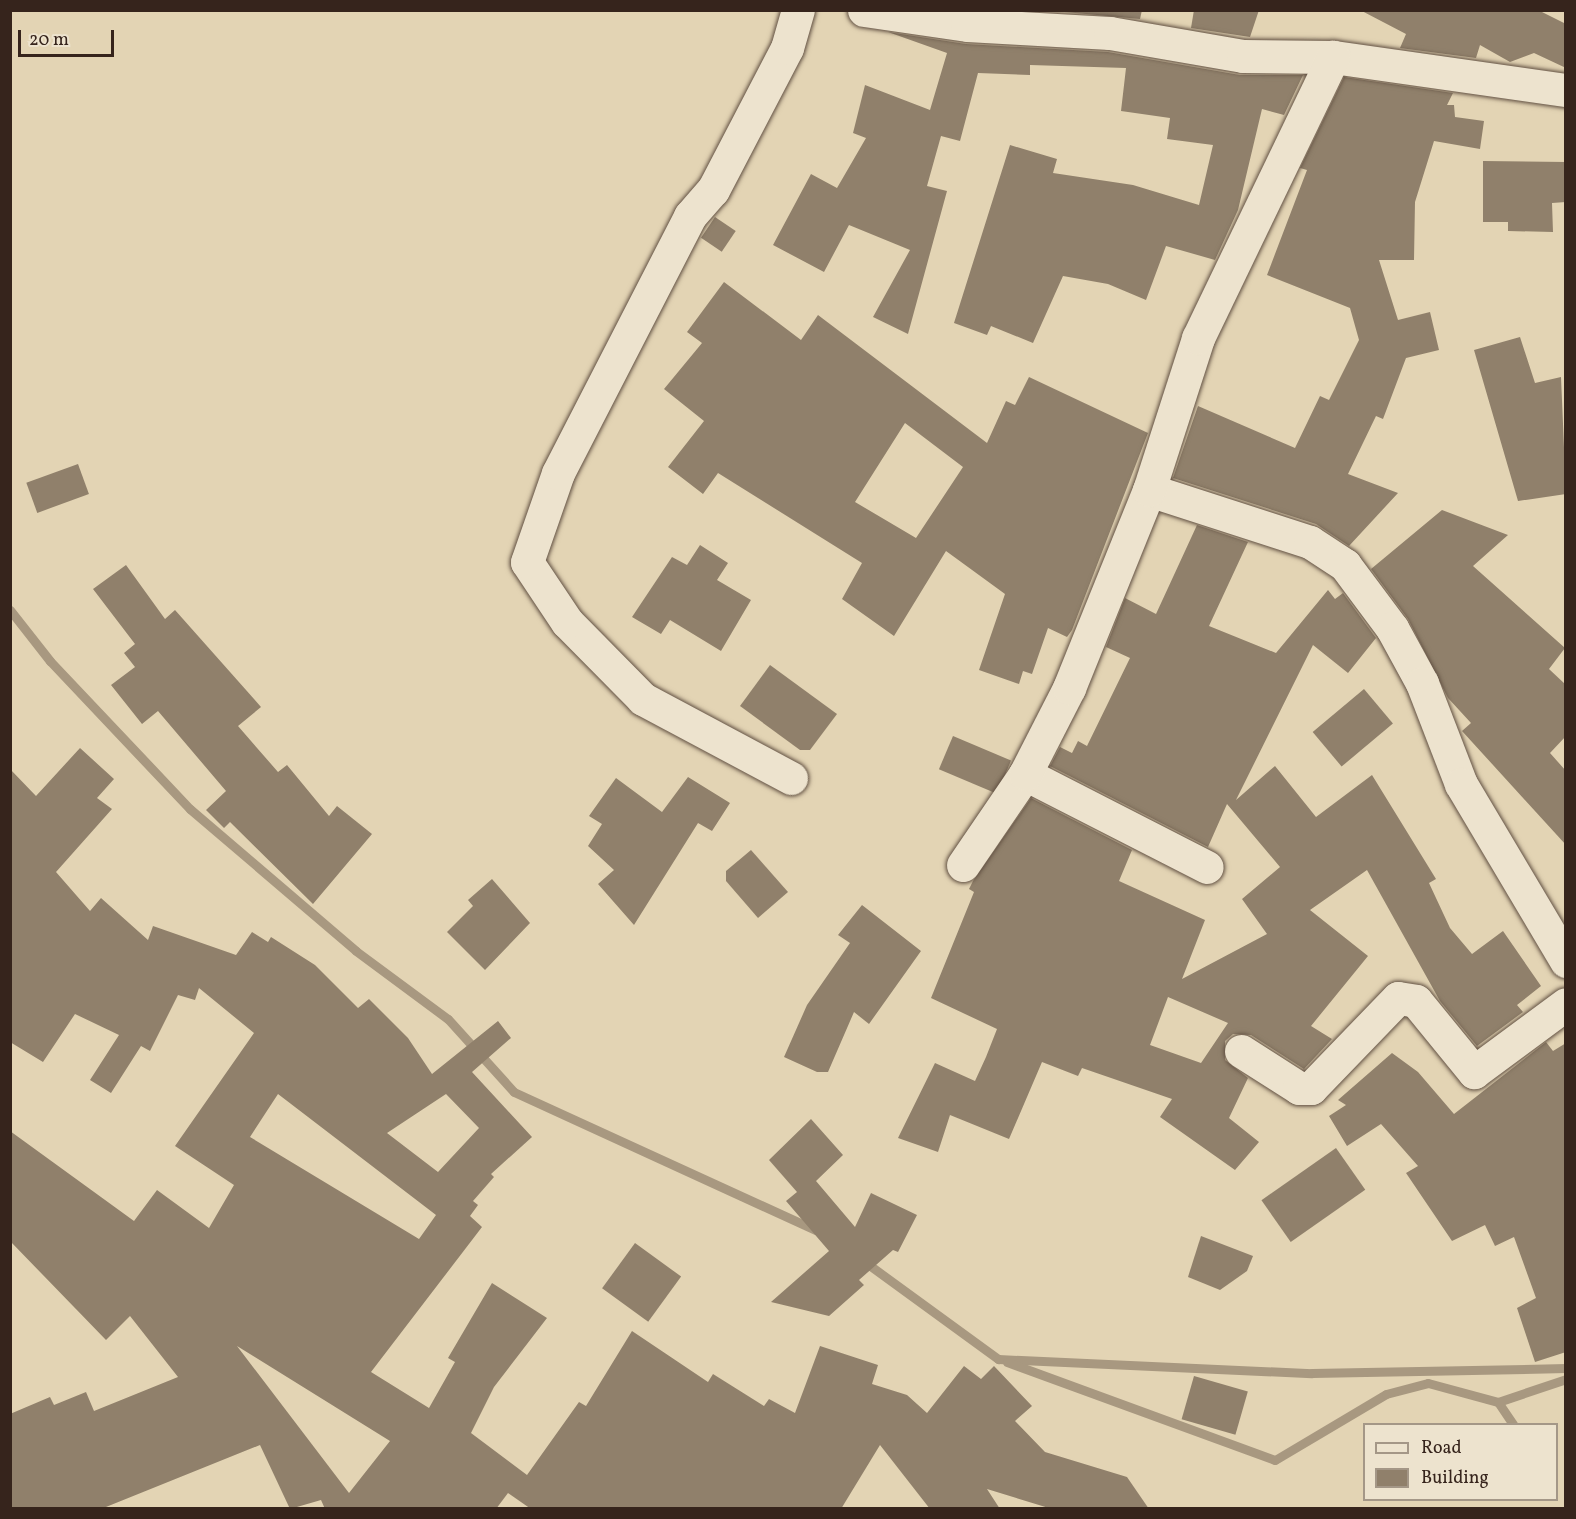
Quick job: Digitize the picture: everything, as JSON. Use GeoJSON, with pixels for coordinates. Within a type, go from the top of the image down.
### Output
{"type":"FeatureCollection","features":[{"type":"Feature","properties":{"kind":"street"},"geometry":{"type":"LineString","coordinates":[[791,778],[643,699],[567,622],[527,562],[558,473],[690,216],[724,170],[787,48],[798,10]]}},
{"type":"Feature","properties":{"kind":"street"},"geometry":{"type":"LineString","coordinates":[[864,10],[967,25],[1110,33],[1243,57],[1334,57],[1566,90]]}},
{"type":"Feature","properties":{"kind":"street"},"geometry":{"type":"LineString","coordinates":[[963,865],[1024,774],[1069,688],[1149,490],[1198,338],[1334,57]]}},
{"type":"Feature","properties":{"kind":"street"},"geometry":{"type":"LineString","coordinates":[[1149,490],[1310,542],[1345,565],[1397,638],[1422,683],[1461,784],[1566,960]]}},
{"type":"Feature","properties":{"kind":"street"},"geometry":{"type":"LineString","coordinates":[[1024,774],[1207,867]]}},
{"type":"Feature","properties":{"kind":"street"},"geometry":{"type":"LineString","coordinates":[[1241,1051],[1299,1088],[1311,1088],[1398,998],[1416,1001],[1474,1072],[1566,1004]]}},
{"type":"Feature","properties":{"kind":"building"},"geometry":{"type":"Polygon","coordinates":[[[1043,10],[1142,10],[1140,19],[1043,10]]]}},
{"type":"Feature","properties":{"kind":"building"},"geometry":{"type":"Polygon","coordinates":[[[1194,10],[1259,10],[1250,37],[1191,28],[1194,10]]]}},
{"type":"Feature","properties":{"kind":"building"},"geometry":{"type":"Polygon","coordinates":[[[1360,10],[1538,10],[1566,24],[1566,68],[1534,53],[1510,62],[1480,45],[1476,58],[1400,48],[1406,34],[1360,10]]]}},
{"type":"Feature","properties":{"kind":"building"},"geometry":{"type":"Polygon","coordinates":[[[888,32],[966,44],[1108,52],[1240,75],[1303,75],[1284,115],[1262,109],[1238,210],[1215,260],[1166,246],[1146,300],[1108,284],[1063,276],[1033,343],[991,326],[987,335],[954,323],[1010,145],[1057,159],[1053,173],[1133,185],[1199,205],[1213,145],[1167,139],[1170,118],[1121,111],[1126,68],[1030,65],[1030,75],[978,73],[960,141],[941,136],[927,186],[947,191],[908,334],[873,317],[910,250],[849,225],[824,272],[773,245],[811,174],[837,188],[866,138],[853,133],[865,85],[930,110],[947,53],[888,32]]]}},
{"type":"Feature","properties":{"kind":"building"},"geometry":{"type":"Polygon","coordinates":[[[1344,77],[1453,93],[1447,105],[1454,105],[1455,117],[1484,121],[1480,149],[1434,141],[1415,202],[1414,260],[1379,260],[1398,320],[1430,312],[1439,350],[1406,358],[1383,419],[1376,416],[1348,474],[1398,493],[1349,546],[1316,524],[1173,478],[1198,406],[1295,448],[1320,396],[1329,400],[1359,340],[1350,308],[1267,275],[1307,170],[1300,168],[1344,77]]]}},
{"type":"Feature","properties":{"kind":"building"},"geometry":{"type":"Polygon","coordinates":[[[1483,161],[1566,162],[1566,202],[1552,203],[1553,232],[1508,231],[1508,222],[1483,222],[1483,161]]]}},
{"type":"Feature","properties":{"kind":"building"},"geometry":{"type":"Polygon","coordinates":[[[715,217],[736,231],[722,252],[701,238],[715,217]]]}},
{"type":"Feature","properties":{"kind":"building"},"geometry":{"type":"Polygon","coordinates":[[[724,282],[801,340],[818,315],[987,443],[1006,401],[1015,405],[1029,377],[1148,433],[1072,630],[1067,637],[1048,628],[1032,674],[1023,671],[1019,684],[979,670],[1005,594],[946,551],[894,636],[842,599],[862,563],[718,473],[703,494],[668,467],[704,421],[664,389],[702,343],[687,332],[724,282]],[[905,423],[855,502],[916,538],[963,467],[905,423]]]}},
{"type":"Feature","properties":{"kind":"building"},"geometry":{"type":"Polygon","coordinates":[[[1520,337],[1535,383],[1561,377],[1566,494],[1518,501],[1474,350],[1520,337]]]}},
{"type":"Feature","properties":{"kind":"building"},"geometry":{"type":"Polygon","coordinates":[[[78,464],[89,494],[37,513],[26,483],[78,464]]]}},
{"type":"Feature","properties":{"kind":"building"},"geometry":{"type":"Polygon","coordinates":[[[1442,510],[1508,535],[1473,566],[1565,648],[1549,669],[1566,685],[1566,736],[1550,753],[1566,771],[1566,845],[1462,731],[1471,723],[1448,698],[1408,619],[1371,569],[1442,510]]]}},
{"type":"Feature","properties":{"kind":"building"},"geometry":{"type":"Polygon","coordinates":[[[1197,525],[1248,542],[1209,626],[1276,653],[1328,590],[1335,599],[1343,593],[1376,638],[1348,673],[1313,645],[1236,800],[1275,766],[1316,817],[1372,775],[1436,879],[1429,883],[1450,928],[1472,954],[1503,931],[1541,986],[1517,1005],[1523,1012],[1477,1046],[1440,1001],[1367,870],[1310,910],[1368,956],[1311,1026],[1332,1039],[1304,1069],[1251,1035],[1233,1034],[1225,1041],[1225,1060],[1248,1078],[1229,1118],[1259,1142],[1235,1170],[1160,1117],[1172,1099],[1082,1068],[1078,1076],[1042,1062],[1009,1139],[950,1115],[938,1152],[898,1138],[935,1063],[975,1081],[997,1029],[931,998],[974,892],[969,889],[973,881],[1031,798],[1132,850],[1119,881],[1205,920],[1182,979],[1267,934],[1242,899],[1280,867],[1227,804],[1208,847],[1050,766],[1060,747],[1072,753],[1078,741],[1087,746],[1130,658],[1106,647],[1125,598],[1156,614],[1197,525]],[[1168,997],[1150,1045],[1201,1063],[1228,1023],[1168,997]]]}},
{"type":"Feature","properties":{"kind":"building"},"geometry":{"type":"Polygon","coordinates":[[[700,545],[728,563],[717,580],[751,600],[721,651],[670,620],[661,634],[632,617],[672,557],[687,565],[700,545]]]}},
{"type":"Feature","properties":{"kind":"building"},"geometry":{"type":"Polygon","coordinates":[[[126,565],[165,619],[175,610],[261,707],[238,726],[278,772],[287,765],[329,816],[337,806],[372,834],[313,904],[230,822],[224,828],[206,810],[226,791],[158,711],[142,724],[111,685],[135,667],[124,653],[135,644],[93,589],[126,565]]]}},
{"type":"Feature","properties":{"kind":"building"},"geometry":{"type":"Polygon","coordinates":[[[770,665],[837,714],[810,750],[800,750],[740,706],[770,665]]]}},
{"type":"Feature","properties":{"kind":"building"},"geometry":{"type":"Polygon","coordinates":[[[1364,689],[1393,723],[1342,767],[1313,732],[1364,689]]]}},
{"type":"Feature","properties":{"kind":"building"},"geometry":{"type":"Polygon","coordinates":[[[953,736],[1011,761],[997,794],[939,769],[953,736]]]}},
{"type":"Feature","properties":{"kind":"building"},"geometry":{"type":"Polygon","coordinates":[[[80,748],[114,779],[97,798],[112,809],[56,872],[90,911],[101,898],[148,940],[153,926],[236,955],[252,932],[268,942],[271,937],[315,965],[358,1008],[369,999],[408,1038],[432,1074],[498,1021],[511,1038],[472,1072],[532,1137],[491,1174],[494,1177],[473,1201],[478,1205],[470,1216],[482,1227],[371,1372],[429,1408],[455,1362],[448,1358],[492,1283],[547,1318],[494,1387],[471,1433],[527,1475],[579,1402],[586,1406],[632,1331],[708,1382],[713,1374],[764,1406],[769,1399],[795,1413],[820,1346],[878,1365],[872,1384],[907,1395],[927,1413],[964,1366],[981,1379],[994,1366],[1032,1406],[1015,1421],[1045,1452],[1127,1477],[1149,1509],[1052,1509],[987,1489],[1000,1509],[930,1509],[880,1445],[841,1509],[531,1509],[508,1493],[496,1509],[325,1509],[321,1500],[290,1509],[260,1445],[101,1509],[10,1509],[10,1414],[50,1397],[54,1405],[86,1392],[94,1411],[178,1377],[130,1316],[106,1340],[10,1241],[10,1131],[134,1221],[157,1190],[209,1228],[234,1185],[175,1146],[254,1033],[199,988],[195,1000],[178,995],[150,1051],[141,1046],[111,1093],[90,1080],[119,1035],[75,1014],[43,1062],[10,1042],[10,769],[36,796],[80,748]],[[278,1094],[250,1137],[419,1239],[436,1215],[278,1094]],[[446,1094],[387,1133],[438,1172],[479,1128],[446,1094]],[[237,1346],[349,1493],[390,1441],[237,1346]]]}},
{"type":"Feature","properties":{"kind":"building"},"geometry":{"type":"Polygon","coordinates":[[[688,777],[730,803],[712,831],[698,823],[634,925],[598,884],[614,870],[588,846],[602,824],[589,816],[616,778],[662,812],[688,777]]]}},
{"type":"Feature","properties":{"kind":"building"},"geometry":{"type":"Polygon","coordinates":[[[751,850],[788,892],[758,918],[726,881],[726,871],[751,850]]]}},
{"type":"Feature","properties":{"kind":"building"},"geometry":{"type":"Polygon","coordinates":[[[492,879],[530,923],[485,970],[447,932],[473,906],[468,900],[492,879]]]}},
{"type":"Feature","properties":{"kind":"building"},"geometry":{"type":"Polygon","coordinates":[[[862,905],[921,951],[869,1024],[854,1012],[828,1072],[817,1072],[784,1057],[807,1005],[850,943],[838,935],[862,905]]]}},
{"type":"Feature","properties":{"kind":"building"},"geometry":{"type":"Polygon","coordinates":[[[1546,1042],[1553,1051],[1566,1043],[1566,1352],[1535,1362],[1517,1308],[1536,1298],[1514,1237],[1495,1246],[1485,1225],[1452,1241],[1406,1173],[1418,1166],[1381,1124],[1347,1146],[1329,1116],[1346,1105],[1338,1100],[1392,1053],[1418,1072],[1454,1114],[1546,1042]]]}},
{"type":"Feature","properties":{"kind":"building"},"geometry":{"type":"Polygon","coordinates":[[[811,1119],[843,1155],[816,1181],[855,1227],[871,1193],[917,1215],[898,1252],[893,1250],[859,1280],[864,1285],[829,1316],[771,1302],[829,1251],[786,1201],[797,1192],[769,1160],[811,1119]]]}},
{"type":"Feature","properties":{"kind":"building"},"geometry":{"type":"Polygon","coordinates":[[[1336,1148],[1365,1190],[1291,1242],[1261,1200],[1336,1148]]]}},
{"type":"Feature","properties":{"kind":"building"},"geometry":{"type":"Polygon","coordinates":[[[1201,1236],[1253,1256],[1247,1271],[1220,1290],[1188,1277],[1201,1236]]]}},
{"type":"Feature","properties":{"kind":"building"},"geometry":{"type":"Polygon","coordinates":[[[635,1243],[681,1277],[648,1322],[602,1288],[635,1243]]]}},
{"type":"Feature","properties":{"kind":"building"},"geometry":{"type":"Polygon","coordinates":[[[1194,1376],[1248,1391],[1235,1435],[1182,1419],[1194,1376]]]}},
{"type":"Feature","properties":{"kind":"waterway"},"geometry":{"type":"LineString","coordinates":[[10,610],[50,661],[190,809],[356,951],[448,1019],[514,1092],[816,1230]]}},
{"type":"Feature","properties":{"kind":"waterway"},"geometry":{"type":"LineString","coordinates":[[865,1262],[998,1359],[1312,1373],[1566,1368]]}},
{"type":"Feature","properties":{"kind":"waterway"},"geometry":{"type":"LineString","coordinates":[[1007,1362],[1275,1460],[1386,1394],[1428,1383],[1498,1402],[1512,1423]]}},
{"type":"Feature","properties":{"kind":"waterway"},"geometry":{"type":"LineString","coordinates":[[1498,1402],[1566,1379]]}}]}
